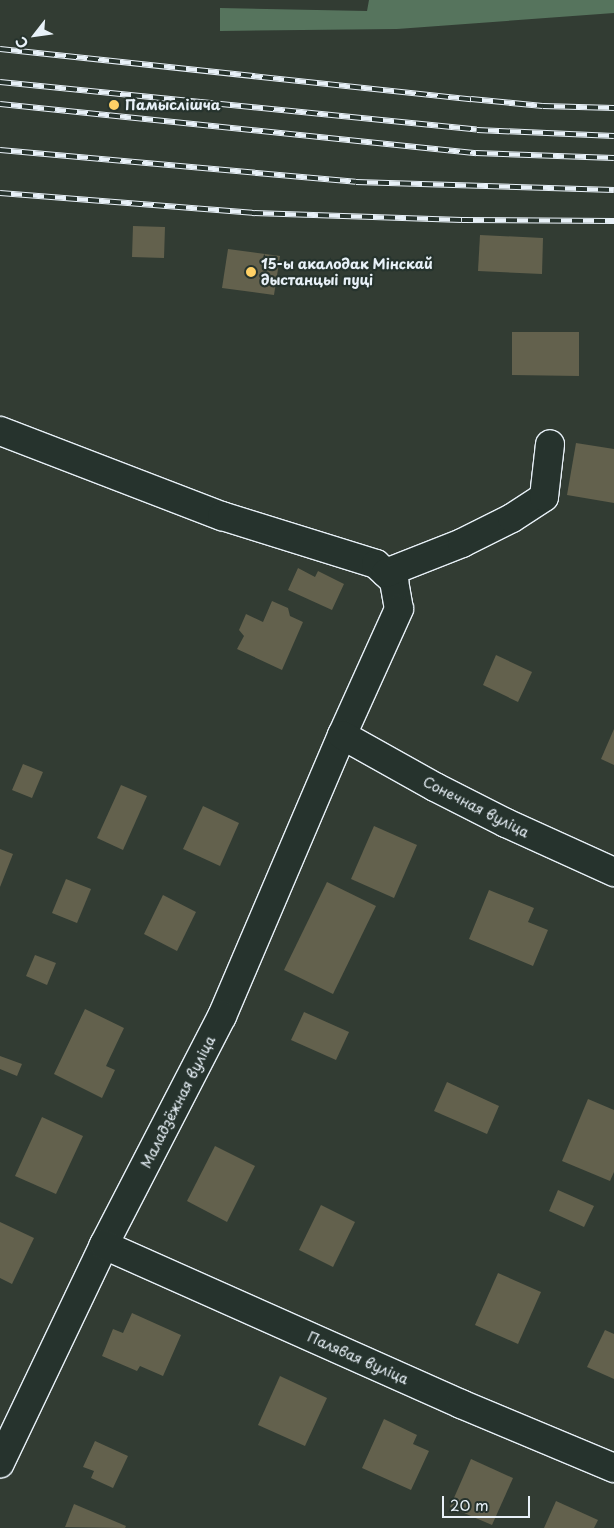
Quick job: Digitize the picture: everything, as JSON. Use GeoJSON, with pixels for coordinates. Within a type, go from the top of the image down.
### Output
{"type":"FeatureCollection","features":[{"type":"Feature","properties":{"kind":"street"},"geometry":{"type":"LineString","coordinates":[[0,431],[222,516],[376,564],[386,573],[462,543],[512,518],[544,497],[550,444]]}},
{"type":"Feature","properties":{"kind":"street","name":"Маладзёжная вуліца"},"geometry":{"type":"LineString","coordinates":[[0,1463],[104,1244],[222,1016],[342,735],[399,608],[394,581],[386,573]]}},
{"type":"Feature","properties":{"kind":"street","name":"Сонечная вуліца"},"geometry":{"type":"LineString","coordinates":[[342,735],[506,824],[614,872]]}},
{"type":"Feature","properties":{"kind":"street","name":"Палявая вуліца"},"geometry":{"type":"LineString","coordinates":[[104,1244],[461,1404],[614,1468]]}},
{"type":"Feature","properties":{"kind":"green space"},"geometry":{"type":"Polygon","coordinates":[[[369,0],[614,0],[614,13],[397,29],[220,31],[220,8],[367,11],[369,0]]]}},
{"type":"Feature","properties":{"kind":"building"},"geometry":{"type":"Polygon","coordinates":[[[133,226],[165,227],[164,258],[132,257],[133,226]]]}},
{"type":"Feature","properties":{"kind":"building"},"geometry":{"type":"Polygon","coordinates":[[[480,235],[543,238],[542,274],[478,271],[480,235]]]}},
{"type":"Feature","properties":{"kind":"building","name":"15-ы акалодак Мінскай дыстанцыі пуці"},"geometry":{"type":"Polygon","coordinates":[[[228,249],[280,256],[274,295],[222,288],[228,249]]]}},
{"type":"Feature","properties":{"kind":"building"},"geometry":{"type":"Polygon","coordinates":[[[512,332],[579,332],[579,376],[512,375],[512,332]]]}},
{"type":"Feature","properties":{"kind":"building"},"geometry":{"type":"Polygon","coordinates":[[[576,443],[614,449],[614,503],[567,495],[576,443]]]}},
{"type":"Feature","properties":{"kind":"building"},"geometry":{"type":"Polygon","coordinates":[[[298,568],[315,577],[318,571],[344,584],[332,610],[288,590],[298,568]]]}},
{"type":"Feature","properties":{"kind":"building"},"geometry":{"type":"Polygon","coordinates":[[[272,601],[288,608],[290,616],[303,622],[282,670],[237,649],[244,636],[239,630],[246,614],[263,622],[272,601]]]}},
{"type":"Feature","properties":{"kind":"building"},"geometry":{"type":"Polygon","coordinates":[[[496,655],[532,672],[518,702],[483,685],[496,655]]]}},
{"type":"Feature","properties":{"kind":"building"},"geometry":{"type":"Polygon","coordinates":[[[614,729],[614,765],[601,759],[614,729]]]}},
{"type":"Feature","properties":{"kind":"building"},"geometry":{"type":"Polygon","coordinates":[[[23,764],[43,772],[32,798],[12,790],[23,764]]]}},
{"type":"Feature","properties":{"kind":"building"},"geometry":{"type":"Polygon","coordinates":[[[121,785],[147,796],[123,850],[97,838],[121,785]]]}},
{"type":"Feature","properties":{"kind":"building"},"geometry":{"type":"Polygon","coordinates":[[[203,806],[239,823],[220,866],[183,849],[203,806]]]}},
{"type":"Feature","properties":{"kind":"building"},"geometry":{"type":"Polygon","coordinates":[[[374,826],[417,845],[394,898],[351,879],[374,826]]]}},
{"type":"Feature","properties":{"kind":"building"},"geometry":{"type":"Polygon","coordinates":[[[0,849],[13,854],[0,887],[0,849]]]}},
{"type":"Feature","properties":{"kind":"building"},"geometry":{"type":"Polygon","coordinates":[[[66,879],[91,889],[77,923],[52,913],[66,879]]]}},
{"type":"Feature","properties":{"kind":"building"},"geometry":{"type":"Polygon","coordinates":[[[327,882],[376,906],[333,994],[284,970],[327,882]]]}},
{"type":"Feature","properties":{"kind":"building"},"geometry":{"type":"Polygon","coordinates":[[[489,890],[534,908],[528,922],[548,930],[533,966],[469,939],[489,890]]]}},
{"type":"Feature","properties":{"kind":"building"},"geometry":{"type":"Polygon","coordinates":[[[163,895],[196,912],[177,951],[144,934],[163,895]]]}},
{"type":"Feature","properties":{"kind":"building"},"geometry":{"type":"Polygon","coordinates":[[[35,955],[56,963],[47,985],[26,976],[35,955]]]}},
{"type":"Feature","properties":{"kind":"building"},"geometry":{"type":"Polygon","coordinates":[[[85,1009],[124,1028],[106,1066],[115,1070],[102,1098],[54,1074],[85,1009]]]}},
{"type":"Feature","properties":{"kind":"building"},"geometry":{"type":"Polygon","coordinates":[[[304,1012],[349,1032],[336,1060],[291,1040],[304,1012]]]}},
{"type":"Feature","properties":{"kind":"building"},"geometry":{"type":"Polygon","coordinates":[[[0,1056],[22,1064],[17,1076],[0,1069],[0,1056]]]}},
{"type":"Feature","properties":{"kind":"building"},"geometry":{"type":"Polygon","coordinates":[[[447,1082],[499,1106],[487,1134],[434,1111],[447,1082]]]}},
{"type":"Feature","properties":{"kind":"building"},"geometry":{"type":"Polygon","coordinates":[[[588,1099],[614,1110],[614,1172],[610,1181],[562,1161],[588,1099]]]}},
{"type":"Feature","properties":{"kind":"building"},"geometry":{"type":"Polygon","coordinates":[[[42,1117],[83,1136],[56,1194],[15,1176],[42,1117]]]}},
{"type":"Feature","properties":{"kind":"building"},"geometry":{"type":"Polygon","coordinates":[[[215,1146],[255,1166],[227,1222],[187,1201],[215,1146]]]}},
{"type":"Feature","properties":{"kind":"building"},"geometry":{"type":"Polygon","coordinates":[[[558,1190],[594,1206],[584,1227],[549,1211],[558,1190]]]}},
{"type":"Feature","properties":{"kind":"building"},"geometry":{"type":"Polygon","coordinates":[[[321,1205],[355,1222],[333,1267],[299,1250],[321,1205]]]}},
{"type":"Feature","properties":{"kind":"building"},"geometry":{"type":"Polygon","coordinates":[[[0,1222],[34,1238],[12,1284],[0,1278],[0,1222]]]}},
{"type":"Feature","properties":{"kind":"building"},"geometry":{"type":"Polygon","coordinates":[[[498,1273],[541,1292],[518,1344],[475,1325],[498,1273]]]}},
{"type":"Feature","properties":{"kind":"building"},"geometry":{"type":"Polygon","coordinates":[[[132,1313],[181,1335],[163,1376],[140,1366],[137,1371],[102,1356],[113,1329],[123,1333],[132,1313]]]}},
{"type":"Feature","properties":{"kind":"building"},"geometry":{"type":"Polygon","coordinates":[[[605,1330],[614,1334],[614,1379],[587,1367],[605,1330]]]}},
{"type":"Feature","properties":{"kind":"building"},"geometry":{"type":"Polygon","coordinates":[[[280,1376],[327,1398],[305,1446],[258,1425],[280,1376]]]}},
{"type":"Feature","properties":{"kind":"building"},"geometry":{"type":"Polygon","coordinates":[[[384,1419],[417,1435],[413,1444],[429,1451],[411,1490],[362,1468],[384,1419]]]}},
{"type":"Feature","properties":{"kind":"building"},"geometry":{"type":"Polygon","coordinates":[[[95,1441],[128,1456],[113,1488],[91,1478],[94,1471],[83,1467],[95,1441]]]}},
{"type":"Feature","properties":{"kind":"building"},"geometry":{"type":"Polygon","coordinates":[[[471,1459],[513,1478],[492,1525],[450,1507],[471,1459]]]}},
{"type":"Feature","properties":{"kind":"building"},"geometry":{"type":"Polygon","coordinates":[[[556,1501],[598,1520],[594,1528],[544,1528],[556,1501]]]}},
{"type":"Feature","properties":{"kind":"building"},"geometry":{"type":"Polygon","coordinates":[[[74,1504],[126,1526],[125,1528],[65,1527],[74,1504]]]}},
{"type":"Feature","properties":{"kind":"railway"},"geometry":{"type":"LineString","coordinates":[[0,49],[543,106],[614,108]]}},
{"type":"Feature","properties":{"kind":"railway"},"geometry":{"type":"LineString","coordinates":[[0,82],[477,130],[614,136]]}},
{"type":"Feature","properties":{"kind":"railway"},"geometry":{"type":"LineString","coordinates":[[0,104],[476,153],[614,158]]}},
{"type":"Feature","properties":{"kind":"railway"},"geometry":{"type":"LineString","coordinates":[[0,150],[356,182],[614,190]]}},
{"type":"Feature","properties":{"kind":"railway"},"geometry":{"type":"LineString","coordinates":[[0,193],[252,213],[462,220],[614,221]]}},
{"type":"Feature","properties":{"kind":"place","name":"Памыслішча"},"geometry":{"type":"Point","coordinates":[114,105]}},
{"type":"Feature","properties":{"kind":"place","name":"15-ы акалодак Мінскай дыстанцыі пуці"},"geometry":{"type":"Point","coordinates":[251,272]}}]}
